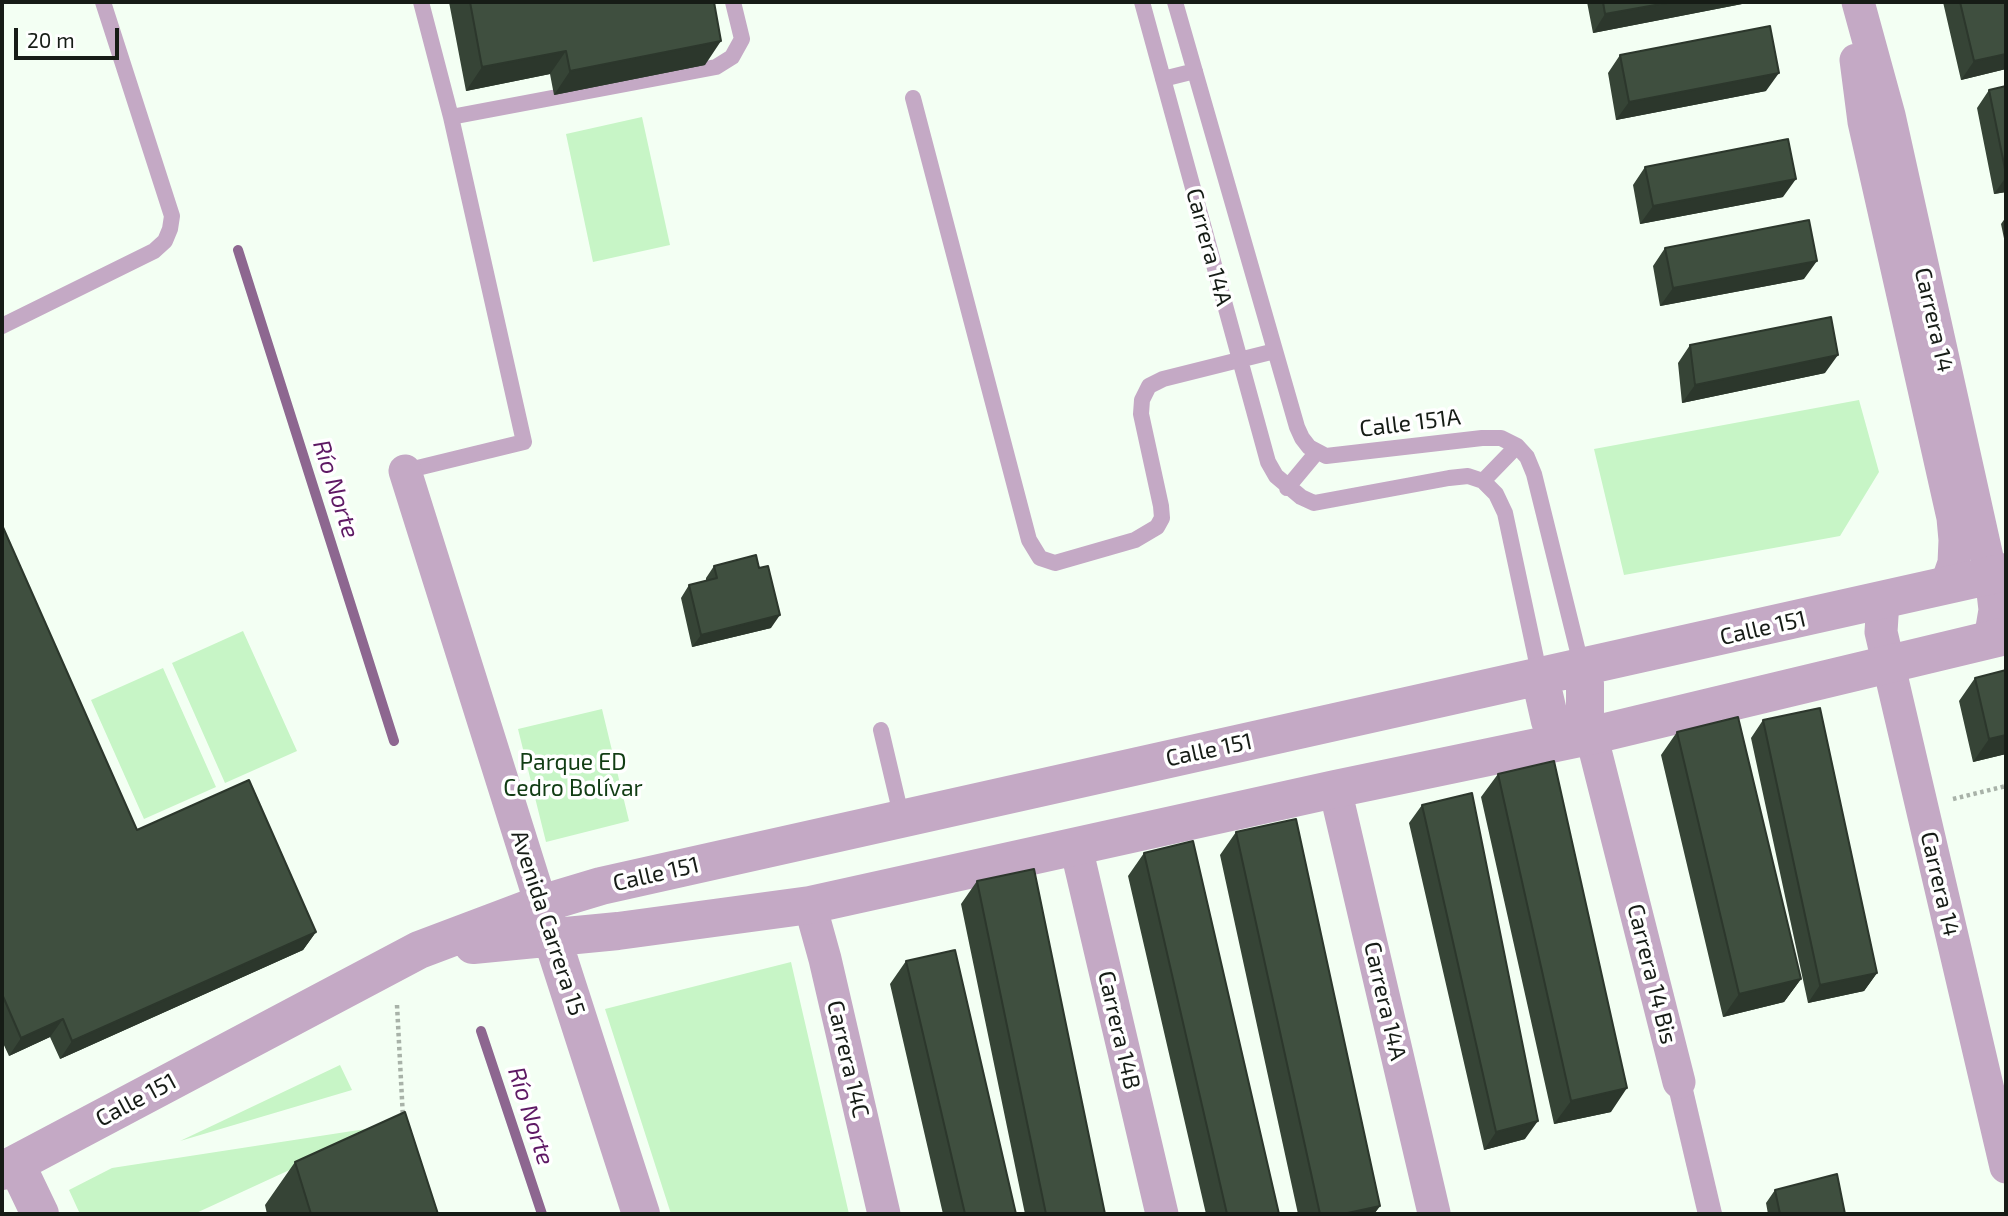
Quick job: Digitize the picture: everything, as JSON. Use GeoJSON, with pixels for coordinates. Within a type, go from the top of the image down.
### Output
{"type":"FeatureCollection","features":[{"type":"Feature","properties":{"kind":"street","name":"Carrera 14"},"geometry":{"type":"LineString","coordinates":[[1849,2],[1864,121],[1953,518],[1954,563],[1946,586]]}},
{"type":"Feature","properties":{"kind":"street","name":"Carrera 14"},"geometry":{"type":"LineString","coordinates":[[1858,2],[1889,115],[1999,574],[1995,610],[1998,638]]}},
{"type":"Feature","properties":{"kind":"street","name":"Avenida Carrera 15"},"geometry":{"type":"LineString","coordinates":[[405,471],[641,1214]]}},
{"type":"Feature","properties":{"kind":"street","name":"Calle 151"},"geometry":{"type":"LineString","coordinates":[[9,1168],[419,950],[547,921],[601,886],[1999,574]]}},
{"type":"Feature","properties":{"kind":"street","name":"Carrera 14"},"geometry":{"type":"LineString","coordinates":[[1883,601],[1881,632],[1888,666],[2006,1167]]}},
{"type":"Feature","properties":{"kind":"street","name":"Calle 151"},"geometry":{"type":"LineString","coordinates":[[547,921],[618,931],[810,905],[1335,789],[1585,737],[1998,638]]}},
{"type":"Feature","properties":{"kind":"street"},"geometry":{"type":"LineString","coordinates":[[1540,677],[1550,721],[1585,737],[1586,684],[1582,668]]}},
{"type":"Feature","properties":{"kind":"street","name":"Carrera 14 Bis"},"geometry":{"type":"LineString","coordinates":[[1585,737],[1595,750],[1710,1214]]}},
{"type":"Feature","properties":{"kind":"street","name":"Carrera 14A"},"geometry":{"type":"LineString","coordinates":[[1335,789],[1434,1214]]}},
{"type":"Feature","properties":{"kind":"street","name":"Carrera 14B"},"geometry":{"type":"LineString","coordinates":[[1076,846],[1162,1214]]}},
{"type":"Feature","properties":{"kind":"street","name":"Carrera 14C"},"geometry":{"type":"LineString","coordinates":[[810,905],[884,1214]]}},
{"type":"Feature","properties":{"kind":"street"},"geometry":{"type":"LineString","coordinates":[[9,1168],[40,1214]]}},
{"type":"Feature","properties":{"kind":"lane"},"geometry":{"type":"LineString","coordinates":[[2,326],[112,273],[154,251],[166,241],[172,216],[103,2]]}},
{"type":"Feature","properties":{"kind":"lane"},"geometry":{"type":"LineString","coordinates":[[405,471],[524,442],[451,117],[421,2]]}},
{"type":"Feature","properties":{"kind":"lane"},"geometry":{"type":"LineString","coordinates":[[451,117],[716,67],[732,57],[742,40],[733,2]]}},
{"type":"Feature","properties":{"kind":"lane","name":"Carrera 14A"},"geometry":{"type":"LineString","coordinates":[[1142,2],[1268,462],[1287,488]]}},
{"type":"Feature","properties":{"kind":"lane","name":"Carrera 14A"},"geometry":{"type":"LineString","coordinates":[[1175,2],[1297,427],[1313,449]]}},
{"type":"Feature","properties":{"kind":"lane"},"geometry":{"type":"LineString","coordinates":[[1163,79],[1195,71]]}},
{"type":"Feature","properties":{"kind":"lane"},"geometry":{"type":"LineString","coordinates":[[913,98],[1029,540],[1040,558],[1055,563],[1135,540],[1157,527],[1162,518],[1161,506],[1141,414],[1142,400],[1149,386],[1163,379],[1275,351]]}},
{"type":"Feature","properties":{"kind":"lane","name":"Calle 151A"},"geometry":{"type":"LineString","coordinates":[[1313,449],[1326,456],[1482,438],[1501,438],[1517,446]]}},
{"type":"Feature","properties":{"kind":"lane"},"geometry":{"type":"LineString","coordinates":[[1483,481],[1517,446],[1527,457],[1534,474],[1582,668]]}},
{"type":"Feature","properties":{"kind":"lane"},"geometry":{"type":"LineString","coordinates":[[1313,449],[1287,488],[1314,503],[1468,476],[1483,481],[1496,494],[1505,513],[1540,677]]}},
{"type":"Feature","properties":{"kind":"lane"},"geometry":{"type":"LineString","coordinates":[[881,730],[902,819]]}},
{"type":"Feature","properties":{"kind":"path"},"geometry":{"type":"LineString","coordinates":[[1922,806],[2006,786]]}},
{"type":"Feature","properties":{"kind":"path"},"geometry":{"type":"LineString","coordinates":[[396,1000],[403,1128]]}},
{"type":"Feature","properties":{"kind":"green space"},"geometry":{"type":"Polygon","coordinates":[[[642,117],[670,245],[593,262],[566,134],[642,117]]]}},
{"type":"Feature","properties":{"kind":"green space"},"geometry":{"type":"Polygon","coordinates":[[[1859,400],[1879,472],[1840,536],[1624,575],[1594,449],[1859,400]]]}},
{"type":"Feature","properties":{"kind":"green space"},"geometry":{"type":"Polygon","coordinates":[[[243,631],[297,751],[225,783],[172,663],[243,631]]]}},
{"type":"Feature","properties":{"kind":"green space"},"geometry":{"type":"Polygon","coordinates":[[[163,668],[216,787],[144,819],[91,700],[163,668]]]}},
{"type":"Feature","properties":{"kind":"green space","name":"Parque ED Cedro Bolívar"},"geometry":{"type":"Polygon","coordinates":[[[602,709],[629,821],[546,842],[518,729],[602,709]]]}},
{"type":"Feature","properties":{"kind":"green space"},"geometry":{"type":"Polygon","coordinates":[[[791,962],[849,1214],[671,1214],[605,1009],[791,962]]]}},
{"type":"Feature","properties":{"kind":"green space"},"geometry":{"type":"Polygon","coordinates":[[[340,1065],[352,1090],[180,1141],[340,1065]]]}},
{"type":"Feature","properties":{"kind":"green space"},"geometry":{"type":"Polygon","coordinates":[[[385,1126],[194,1214],[80,1214],[69,1190],[112,1168],[385,1126]]]}},
{"type":"Feature","properties":{"kind":"building"},"geometry":{"type":"Polygon","coordinates":[[[470,2],[714,2],[721,41],[570,71],[566,51],[482,67],[470,2]]]}},
{"type":"Feature","properties":{"kind":"building"},"geometry":{"type":"Polygon","coordinates":[[[1603,2],[1672,2],[1605,14],[1603,2]]]}},
{"type":"Feature","properties":{"kind":"building"},"geometry":{"type":"Polygon","coordinates":[[[1960,2],[2006,2],[2006,54],[1974,61],[1960,2]]]}},
{"type":"Feature","properties":{"kind":"building"},"geometry":{"type":"Polygon","coordinates":[[[1770,26],[1779,73],[1629,102],[1620,55],[1770,26]]]}},
{"type":"Feature","properties":{"kind":"building"},"geometry":{"type":"Polygon","coordinates":[[[2006,86],[2006,174],[1989,90],[2006,86]]]}},
{"type":"Feature","properties":{"kind":"building"},"geometry":{"type":"Polygon","coordinates":[[[1788,139],[1796,179],[1653,206],[1645,167],[1788,139]]]}},
{"type":"Feature","properties":{"kind":"building"},"geometry":{"type":"Polygon","coordinates":[[[1809,220],[1817,261],[1673,288],[1665,248],[1809,220]]]}},
{"type":"Feature","properties":{"kind":"building"},"geometry":{"type":"Polygon","coordinates":[[[1831,317],[1838,355],[1695,385],[1690,345],[1831,317]]]}},
{"type":"Feature","properties":{"kind":"building"},"geometry":{"type":"Polygon","coordinates":[[[2,525],[137,830],[249,780],[316,932],[72,1041],[63,1019],[21,1038],[2,994],[2,525]]]}},
{"type":"Feature","properties":{"kind":"building"},"geometry":{"type":"Polygon","coordinates":[[[756,555],[759,568],[768,566],[780,615],[701,635],[689,585],[717,578],[714,566],[756,555]]]}},
{"type":"Feature","properties":{"kind":"building"},"geometry":{"type":"Polygon","coordinates":[[[2006,670],[2006,735],[1989,739],[1975,678],[2006,670]]]}},
{"type":"Feature","properties":{"kind":"building"},"geometry":{"type":"Polygon","coordinates":[[[1820,708],[1877,973],[1820,985],[1763,720],[1820,708]]]}},
{"type":"Feature","properties":{"kind":"building"},"geometry":{"type":"Polygon","coordinates":[[[1738,717],[1801,979],[1739,994],[1677,732],[1738,717]]]}},
{"type":"Feature","properties":{"kind":"building"},"geometry":{"type":"Polygon","coordinates":[[[1554,761],[1627,1088],[1571,1101],[1498,774],[1554,761]]]}},
{"type":"Feature","properties":{"kind":"building"},"geometry":{"type":"Polygon","coordinates":[[[1472,793],[1538,1121],[1496,1132],[1422,805],[1472,793]]]}},
{"type":"Feature","properties":{"kind":"building"},"geometry":{"type":"Polygon","coordinates":[[[1296,819],[1380,1206],[1343,1214],[1320,1214],[1236,832],[1296,819]]]}},
{"type":"Feature","properties":{"kind":"building"},"geometry":{"type":"Polygon","coordinates":[[[1193,841],[1279,1214],[1227,1214],[1144,853],[1193,841]]]}},
{"type":"Feature","properties":{"kind":"building"},"geometry":{"type":"Polygon","coordinates":[[[1034,869],[1105,1214],[1046,1214],[977,881],[1034,869]]]}},
{"type":"Feature","properties":{"kind":"building"},"geometry":{"type":"Polygon","coordinates":[[[955,950],[1016,1214],[965,1214],[906,961],[955,950]]]}},
{"type":"Feature","properties":{"kind":"building"},"geometry":{"type":"Polygon","coordinates":[[[405,1112],[438,1214],[311,1214],[295,1162],[405,1112]]]}},
{"type":"Feature","properties":{"kind":"building"},"geometry":{"type":"Polygon","coordinates":[[[1837,1174],[1845,1214],[1780,1214],[1775,1190],[1837,1174]]]}},
{"type":"Feature","properties":{"kind":"waterway","name":"Río Norte"},"geometry":{"type":"LineString","coordinates":[[238,250],[394,741]]}},
{"type":"Feature","properties":{"kind":"waterway","name":"Río Norte"},"geometry":{"type":"LineString","coordinates":[[481,1031],[542,1214]]}}]}
